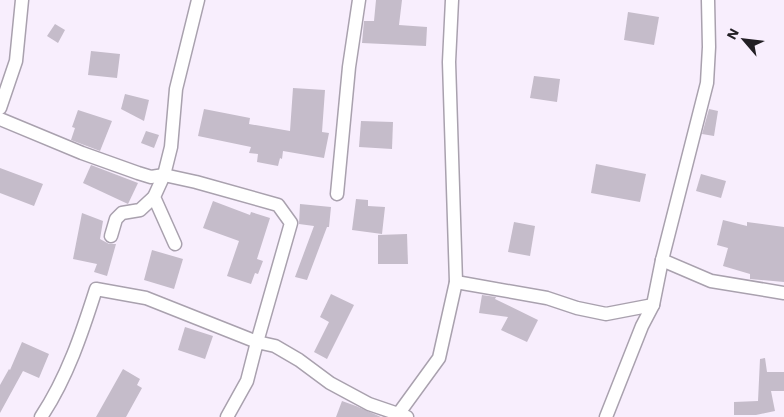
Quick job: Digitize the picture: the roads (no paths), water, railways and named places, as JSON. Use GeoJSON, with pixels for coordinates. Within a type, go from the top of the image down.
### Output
{"type":"FeatureCollection","features":[{"type":"Feature","properties":{"kind":"street"},"geometry":{"type":"LineString","coordinates":[[0,108],[16,61],[22,0]]}},
{"type":"Feature","properties":{"kind":"street"},"geometry":{"type":"LineString","coordinates":[[111,236],[116,219],[122,213],[140,210],[154,197],[164,175],[171,147],[176,89],[198,0]]}},
{"type":"Feature","properties":{"kind":"street"},"geometry":{"type":"LineString","coordinates":[[336,194],[349,67],[359,0]]}},
{"type":"Feature","properties":{"kind":"street"},"geometry":{"type":"LineString","coordinates":[[41,417],[56,395],[81,336],[96,289],[146,298],[257,342],[275,346],[299,360],[330,383],[369,404],[403,415],[439,358],[456,282],[450,62],[452,0]]}},
{"type":"Feature","properties":{"kind":"street"},"geometry":{"type":"LineString","coordinates":[[606,417],[642,326],[653,305],[662,260],[707,83],[709,47],[708,0]]}},
{"type":"Feature","properties":{"kind":"street"},"geometry":{"type":"LineString","coordinates":[[0,119],[82,153],[151,177],[164,175],[278,204],[292,222],[247,381],[228,417]]}},
{"type":"Feature","properties":{"kind":"street"},"geometry":{"type":"LineString","coordinates":[[154,197],[176,244]]}},
{"type":"Feature","properties":{"kind":"street"},"geometry":{"type":"LineString","coordinates":[[662,260],[711,280],[784,293]]}},
{"type":"Feature","properties":{"kind":"street"},"geometry":{"type":"LineString","coordinates":[[456,282],[547,298],[577,308],[606,314],[653,305]]}}]}
